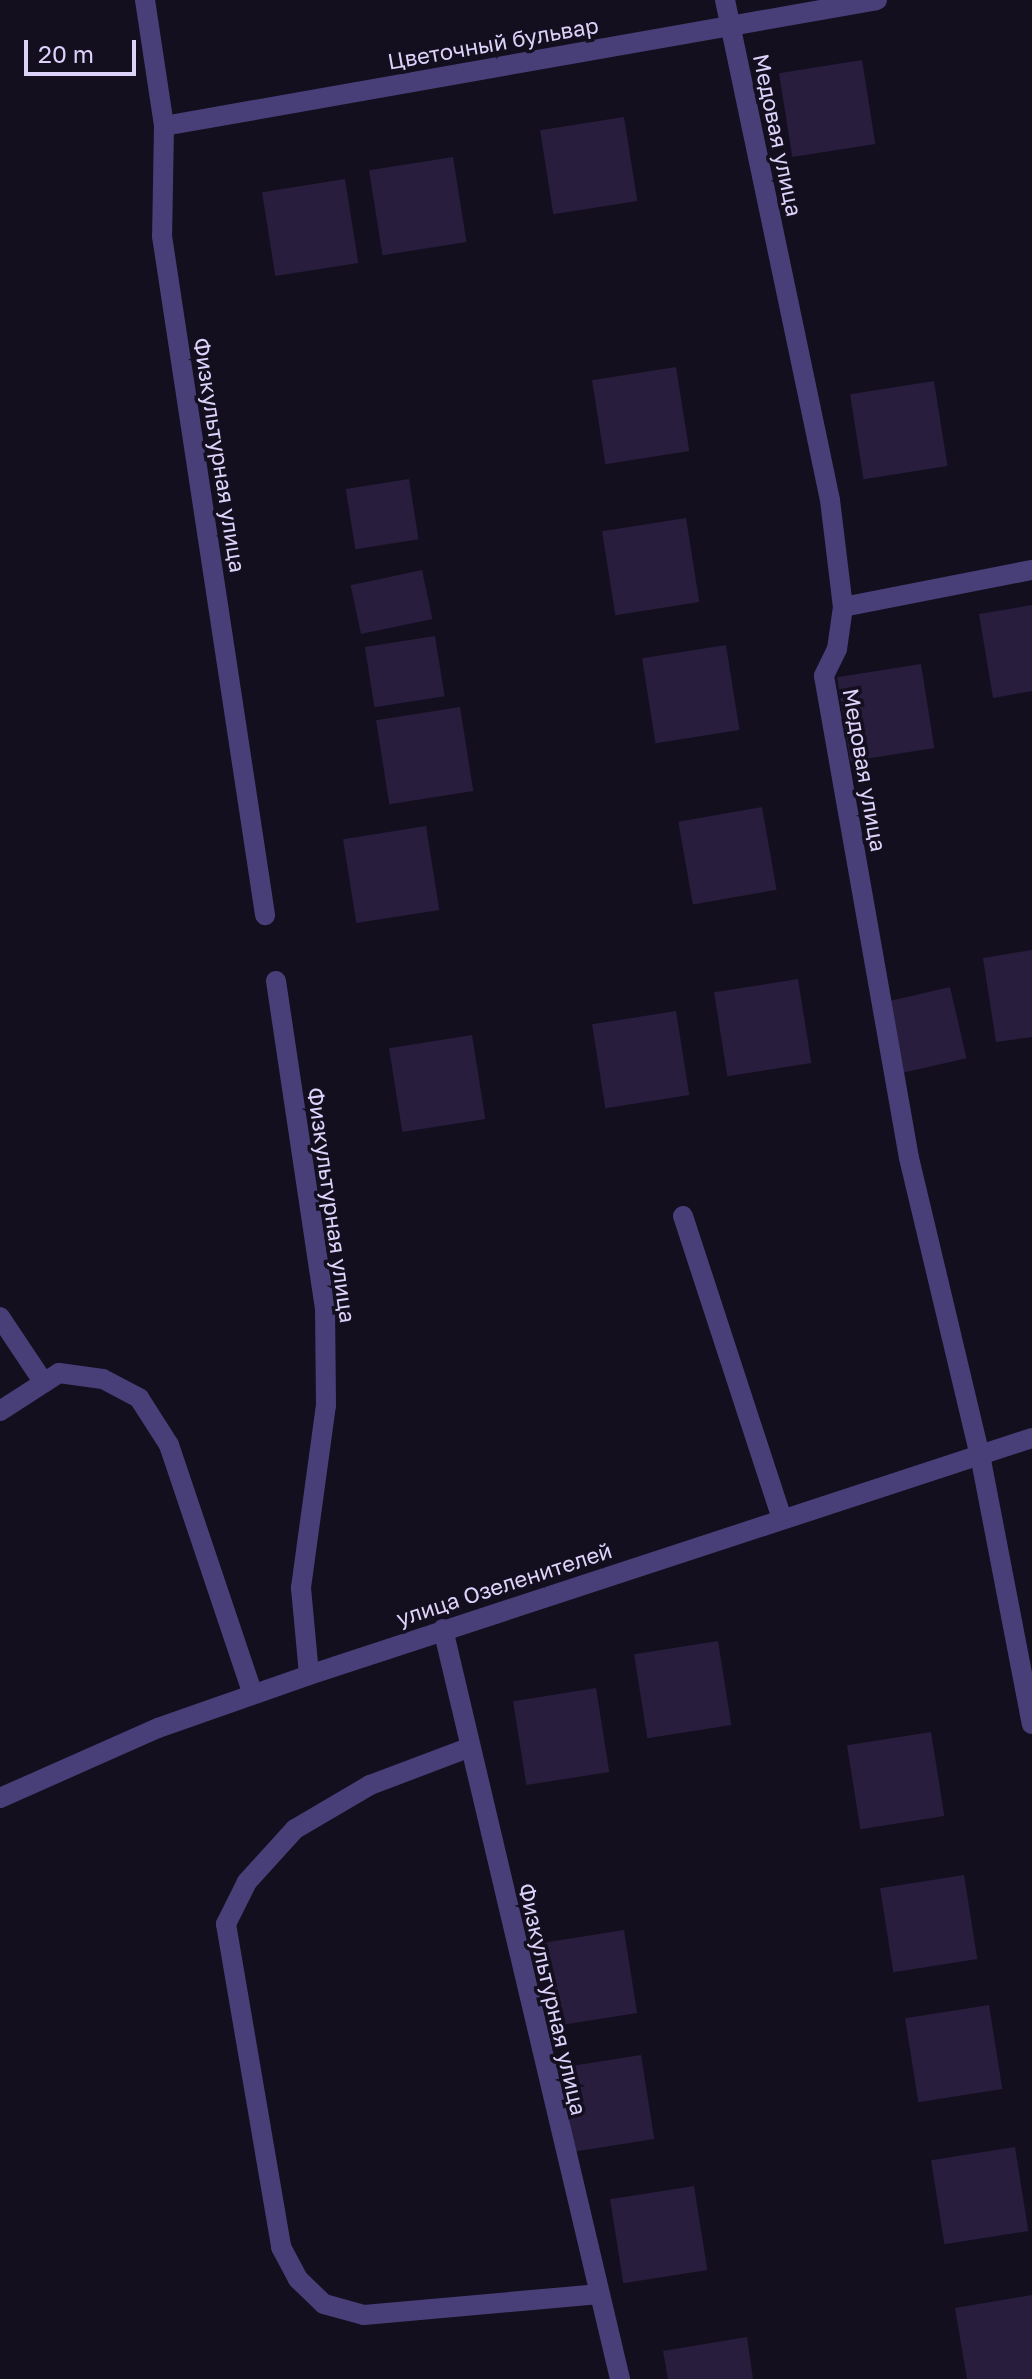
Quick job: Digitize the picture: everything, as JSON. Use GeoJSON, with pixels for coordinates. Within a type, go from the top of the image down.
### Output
{"type":"FeatureCollection","features":[{"type":"Feature","properties":{"kind":"street","name":"Физкультурная улица"},"geometry":{"type":"LineString","coordinates":[[145,0],[164,126],[162,236],[265,915]]}},
{"type":"Feature","properties":{"kind":"street","name":"Медовая улица"},"geometry":{"type":"LineString","coordinates":[[725,0],[830,500],[843,607],[837,649],[824,676],[909,1158],[980,1455],[1032,1724]]}},
{"type":"Feature","properties":{"kind":"street","name":"Цветочный бульвар"},"geometry":{"type":"LineString","coordinates":[[164,126],[877,0]]}},
{"type":"Feature","properties":{"kind":"street"},"geometry":{"type":"LineString","coordinates":[[843,607],[1032,570]]}},
{"type":"Feature","properties":{"kind":"street","name":"Физкультурная улица"},"geometry":{"type":"LineString","coordinates":[[276,981],[325,1307],[326,1405],[301,1588],[309,1675]]}},
{"type":"Feature","properties":{"kind":"street"},"geometry":{"type":"LineString","coordinates":[[683,1216],[782,1519]]}},
{"type":"Feature","properties":{"kind":"street"},"geometry":{"type":"LineString","coordinates":[[0,1317],[44,1383]]}},
{"type":"Feature","properties":{"kind":"street"},"geometry":{"type":"LineString","coordinates":[[0,1411],[59,1373],[103,1379],[139,1398],[169,1445],[253,1694]]}},
{"type":"Feature","properties":{"kind":"street","name":"улица Озеленителей"},"geometry":{"type":"LineString","coordinates":[[0,1798],[158,1728],[253,1694],[443,1629],[1032,1438]]}},
{"type":"Feature","properties":{"kind":"street","name":"Физкультурная улица"},"geometry":{"type":"LineString","coordinates":[[443,1629],[468,1748],[620,2379]]}},
{"type":"Feature","properties":{"kind":"street"},"geometry":{"type":"LineString","coordinates":[[468,1748],[370,1785],[295,1829],[247,1882],[226,1924],[281,2247],[298,2279],[324,2304],[364,2315],[599,2294]]}},
{"type":"Feature","properties":{"kind":"building"},"geometry":{"type":"Polygon","coordinates":[[[862,60],[875,144],[792,157],[779,73],[862,60]]]}},
{"type":"Feature","properties":{"kind":"building"},"geometry":{"type":"Polygon","coordinates":[[[624,117],[637,201],[553,214],[540,130],[624,117]]]}},
{"type":"Feature","properties":{"kind":"building"},"geometry":{"type":"Polygon","coordinates":[[[453,157],[466,242],[382,255],[369,170],[453,157]]]}},
{"type":"Feature","properties":{"kind":"building"},"geometry":{"type":"Polygon","coordinates":[[[345,179],[358,263],[275,276],[262,192],[345,179]]]}},
{"type":"Feature","properties":{"kind":"building"},"geometry":{"type":"Polygon","coordinates":[[[676,367],[689,451],[605,464],[592,380],[676,367]]]}},
{"type":"Feature","properties":{"kind":"building"},"geometry":{"type":"Polygon","coordinates":[[[934,381],[947,466],[863,479],[850,394],[934,381]]]}},
{"type":"Feature","properties":{"kind":"building"},"geometry":{"type":"Polygon","coordinates":[[[409,479],[419,539],[355,549],[346,489],[409,479]]]}},
{"type":"Feature","properties":{"kind":"building"},"geometry":{"type":"Polygon","coordinates":[[[686,518],[699,602],[615,615],[602,531],[686,518]]]}},
{"type":"Feature","properties":{"kind":"building"},"geometry":{"type":"Polygon","coordinates":[[[422,570],[432,619],[361,634],[351,585],[422,570]]]}},
{"type":"Feature","properties":{"kind":"building"},"geometry":{"type":"Polygon","coordinates":[[[1032,605],[1032,691],[993,698],[979,614],[1032,605]]]}},
{"type":"Feature","properties":{"kind":"building"},"geometry":{"type":"Polygon","coordinates":[[[435,636],[445,696],[374,707],[365,647],[435,636]]]}},
{"type":"Feature","properties":{"kind":"building"},"geometry":{"type":"Polygon","coordinates":[[[726,645],[739,730],[655,743],[642,658],[726,645]]]}},
{"type":"Feature","properties":{"kind":"building"},"geometry":{"type":"Polygon","coordinates":[[[921,664],[934,748],[850,761],[837,677],[921,664]]]}},
{"type":"Feature","properties":{"kind":"building"},"geometry":{"type":"Polygon","coordinates":[[[460,707],[473,791],[389,804],[376,720],[460,707]]]}},
{"type":"Feature","properties":{"kind":"building"},"geometry":{"type":"Polygon","coordinates":[[[762,807],[777,890],[693,904],[678,822],[762,807]]]}},
{"type":"Feature","properties":{"kind":"building"},"geometry":{"type":"Polygon","coordinates":[[[426,826],[439,910],[356,923],[343,839],[426,826]]]}},
{"type":"Feature","properties":{"kind":"building"},"geometry":{"type":"Polygon","coordinates":[[[1032,950],[1032,1037],[996,1042],[983,958],[1032,950]]]}},
{"type":"Feature","properties":{"kind":"building"},"geometry":{"type":"Polygon","coordinates":[[[798,979],[811,1063],[727,1076],[714,992],[798,979]]]}},
{"type":"Feature","properties":{"kind":"building"},"geometry":{"type":"Polygon","coordinates":[[[950,987],[966,1058],[904,1073],[888,1001],[950,987]]]}},
{"type":"Feature","properties":{"kind":"building"},"geometry":{"type":"Polygon","coordinates":[[[676,1011],[689,1095],[605,1108],[592,1024],[676,1011]]]}},
{"type":"Feature","properties":{"kind":"building"},"geometry":{"type":"Polygon","coordinates":[[[472,1035],[485,1119],[402,1132],[389,1048],[472,1035]]]}},
{"type":"Feature","properties":{"kind":"building"},"geometry":{"type":"Polygon","coordinates":[[[718,1641],[731,1725],[647,1738],[634,1654],[718,1641]]]}},
{"type":"Feature","properties":{"kind":"building"},"geometry":{"type":"Polygon","coordinates":[[[596,1688],[609,1772],[526,1785],[513,1701],[596,1688]]]}},
{"type":"Feature","properties":{"kind":"building"},"geometry":{"type":"Polygon","coordinates":[[[931,1732],[944,1816],[860,1829],[847,1745],[931,1732]]]}},
{"type":"Feature","properties":{"kind":"building"},"geometry":{"type":"Polygon","coordinates":[[[964,1875],[977,1959],[893,1972],[880,1888],[964,1875]]]}},
{"type":"Feature","properties":{"kind":"building"},"geometry":{"type":"Polygon","coordinates":[[[624,1930],[637,2013],[553,2026],[540,1943],[624,1930]]]}},
{"type":"Feature","properties":{"kind":"building"},"geometry":{"type":"Polygon","coordinates":[[[989,2005],[1002,2089],[918,2102],[905,2018],[989,2005]]]}},
{"type":"Feature","properties":{"kind":"building"},"geometry":{"type":"Polygon","coordinates":[[[641,2055],[654,2139],[570,2152],[557,2068],[641,2055]]]}},
{"type":"Feature","properties":{"kind":"building"},"geometry":{"type":"Polygon","coordinates":[[[1015,2147],[1028,2231],[944,2244],[931,2160],[1015,2147]]]}},
{"type":"Feature","properties":{"kind":"building"},"geometry":{"type":"Polygon","coordinates":[[[694,2186],[707,2270],[623,2283],[610,2199],[694,2186]]]}},
{"type":"Feature","properties":{"kind":"building"},"geometry":{"type":"Polygon","coordinates":[[[1032,2295],[1032,2379],[967,2379],[955,2308],[1032,2295]]]}},
{"type":"Feature","properties":{"kind":"building"},"geometry":{"type":"Polygon","coordinates":[[[747,2337],[753,2379],[668,2379],[663,2351],[747,2337]]]}}]}
